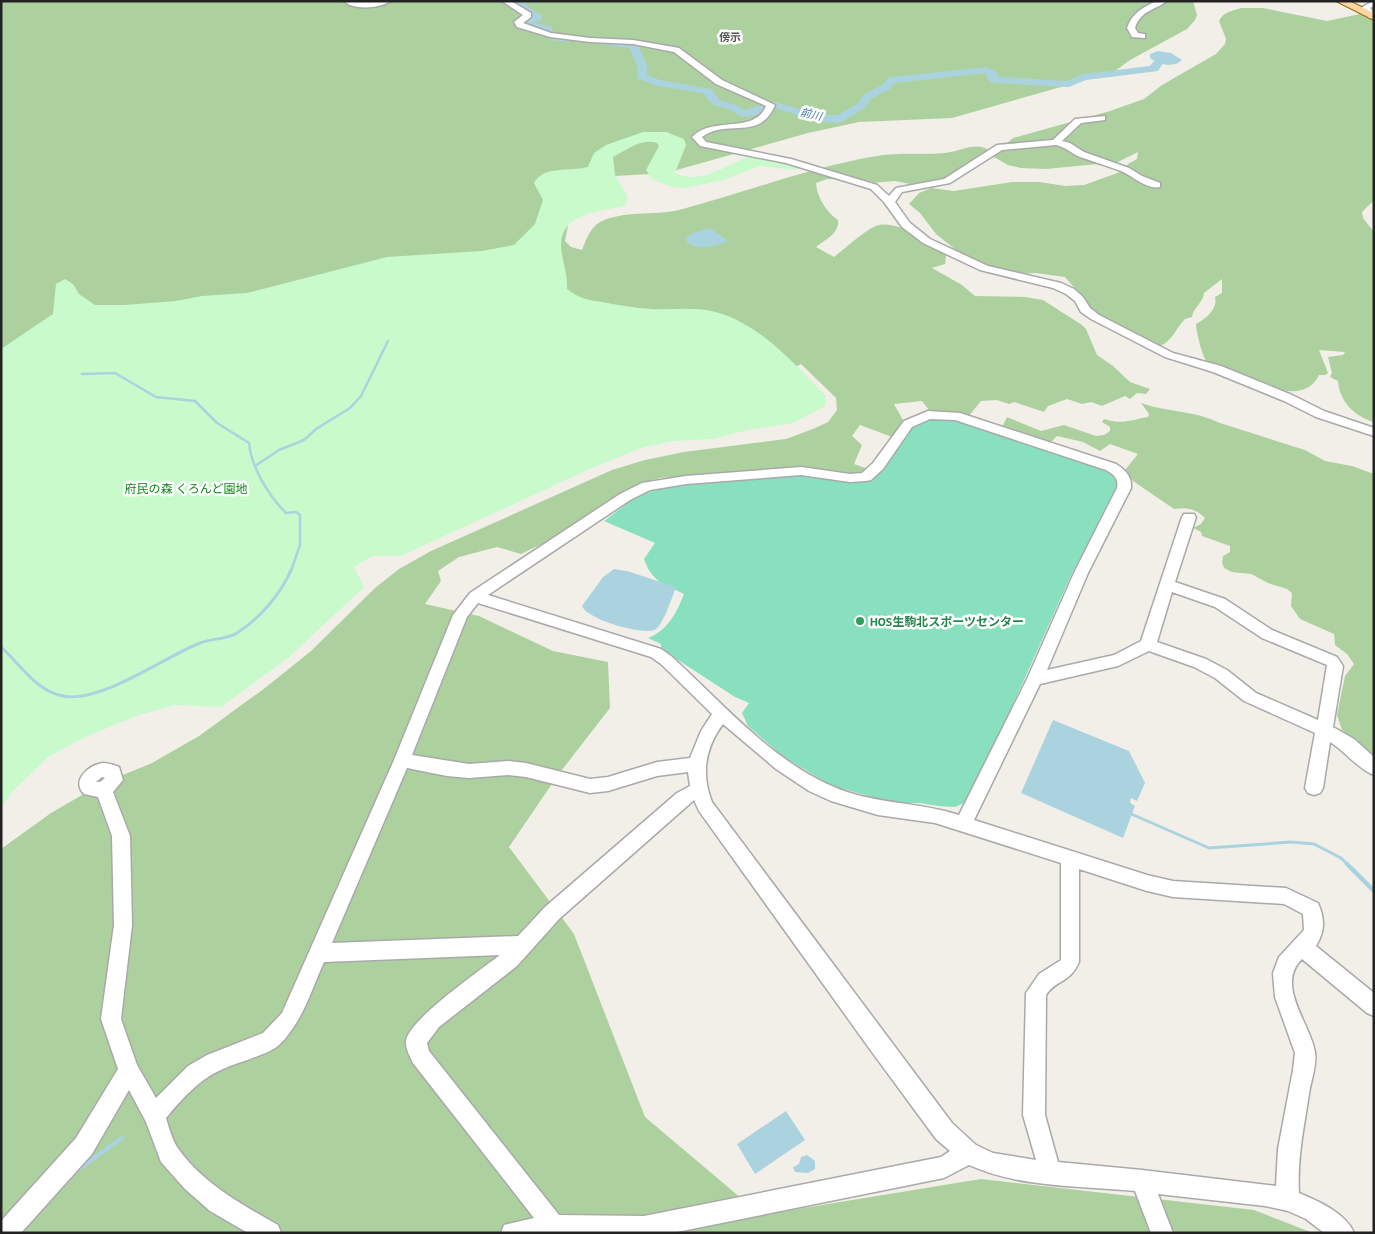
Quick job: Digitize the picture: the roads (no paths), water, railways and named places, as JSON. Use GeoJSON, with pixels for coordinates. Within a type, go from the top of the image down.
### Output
{"type":"FeatureCollection","features":[{"type":"Feature","properties":{"kind":"main road"},"geometry":{"type":"LineString","coordinates":[[1341,1],[1373,16]]}},
{"type":"Feature","properties":{"kind":"street"},"geometry":{"type":"LineString","coordinates":[[347,1],[348,4],[359,5],[388,1]]}},
{"type":"Feature","properties":{"kind":"street"},"geometry":{"type":"LineString","coordinates":[[505,1],[528,15],[518,22],[520,25],[548,35],[590,40],[633,42],[676,50],[719,82],[771,106],[766,115],[754,123],[746,126],[714,127],[697,137],[698,140],[711,147],[788,162],[837,178],[866,184],[881,192],[908,227],[949,254],[986,269],[1034,278],[1062,288],[1079,298],[1083,302],[1085,310],[1094,317],[1169,354],[1216,369],[1288,398],[1320,414],[1374,432]]}},
{"type":"Feature","properties":{"kind":"street"},"geometry":{"type":"LineString","coordinates":[[1142,36],[1135,35],[1131,28],[1136,15],[1164,1]]}},
{"type":"Feature","properties":{"kind":"street"},"geometry":{"type":"LineString","coordinates":[[1373,16],[1366,7],[1374,2]]}},
{"type":"Feature","properties":{"kind":"street"},"geometry":{"type":"LineString","coordinates":[[1056,142],[1062,133],[1072,128],[1078,121],[1102,118]]}},
{"type":"Feature","properties":{"kind":"street"},"geometry":{"type":"LineString","coordinates":[[890,202],[900,190],[947,181],[1000,147],[1056,142],[1067,145],[1081,154],[1126,170],[1139,178],[1158,185]]}},
{"type":"Feature","properties":{"kind":"street"},"geometry":{"type":"LineString","coordinates":[[154,1116],[173,1093],[195,1074],[214,1062],[270,1040],[289,1020],[402,760],[460,615],[475,597],[625,497],[648,486],[686,480],[801,471],[858,478],[866,477],[878,466],[908,424],[928,414],[946,414],[1111,467],[1125,479],[1124,488],[1081,573],[1036,679],[963,824]]}},
{"type":"Feature","properties":{"kind":"street"},"geometry":{"type":"LineString","coordinates":[[1148,645],[1189,517]]}},
{"type":"Feature","properties":{"kind":"street"},"geometry":{"type":"LineString","coordinates":[[1167,585],[1220,603],[1267,634],[1332,661],[1335,666],[1314,788]]}},
{"type":"Feature","properties":{"kind":"street"},"geometry":{"type":"LineString","coordinates":[[475,597],[656,653],[671,664],[721,714],[766,754],[823,790],[866,805],[934,815],[1070,860],[1147,883],[1173,888],[1286,896],[1310,909],[1315,920],[1312,938],[1291,957],[1283,970],[1282,990],[1305,1051],[1304,1071],[1286,1174],[1288,1200]]}},
{"type":"Feature","properties":{"kind":"street"},"geometry":{"type":"LineString","coordinates":[[1036,679],[1118,660],[1148,645],[1200,663],[1221,674],[1250,697],[1324,730],[1348,744],[1374,768]]}},
{"type":"Feature","properties":{"kind":"street"},"geometry":{"type":"LineString","coordinates":[[721,714],[703,739],[696,764],[697,790],[705,806],[876,1041],[944,1130],[968,1153],[992,1164],[1022,1170],[1050,1171],[1265,1195],[1288,1200],[1314,1211],[1343,1233]]}},
{"type":"Feature","properties":{"kind":"street"},"geometry":{"type":"LineString","coordinates":[[402,760],[469,772],[508,768],[526,770],[590,786],[608,784],[658,769],[696,764]]}},
{"type":"Feature","properties":{"kind":"street"},"geometry":{"type":"LineString","coordinates":[[104,790],[120,836],[123,926],[110,1019],[129,1070],[154,1116],[169,1154],[193,1181],[218,1204],[270,1233]]}},
{"type":"Feature","properties":{"kind":"street"},"geometry":{"type":"LineString","coordinates":[[554,1226],[420,1056],[416,1041],[432,1020],[510,959],[552,913],[683,798],[697,790]]}},
{"type":"Feature","properties":{"kind":"street"},"geometry":{"type":"LineString","coordinates":[[1050,1171],[1034,1115],[1036,992],[1046,980],[1069,966],[1071,957],[1070,860]]}},
{"type":"Feature","properties":{"kind":"street"},"geometry":{"type":"LineString","coordinates":[[318,953],[523,945]]}},
{"type":"Feature","properties":{"kind":"street"},"geometry":{"type":"LineString","coordinates":[[1303,947],[1374,1006]]}},
{"type":"Feature","properties":{"kind":"street"},"geometry":{"type":"LineString","coordinates":[[6,1233],[84,1146],[129,1070]]}},
{"type":"Feature","properties":{"kind":"street"},"geometry":{"type":"LineString","coordinates":[[512,1233],[554,1226],[644,1226],[944,1168],[968,1153]]}},
{"type":"Feature","properties":{"kind":"street"},"geometry":{"type":"LineString","coordinates":[[1142,1181],[1162,1233]]}},
{"type":"Feature","properties":{"kind":"water"},"geometry":{"type":"Polygon","coordinates":[[[1158,51],[1171,53],[1182,60],[1175,64],[1166,65],[1150,58],[1150,54],[1158,51]]]}},
{"type":"Feature","properties":{"kind":"water"},"geometry":{"type":"Polygon","coordinates":[[[710,228],[728,241],[702,247],[696,247],[687,242],[686,239],[692,233],[710,228]]]}},
{"type":"Feature","properties":{"kind":"water"},"geometry":{"type":"Polygon","coordinates":[[[614,569],[627,571],[676,587],[665,616],[656,629],[641,631],[629,629],[594,616],[582,606],[603,577],[614,569]]]}},
{"type":"Feature","properties":{"kind":"water"},"geometry":{"type":"Polygon","coordinates":[[[1053,720],[1129,751],[1145,783],[1137,801],[1131,798],[1130,803],[1135,806],[1123,838],[1021,793],[1053,720]]]}},
{"type":"Feature","properties":{"kind":"water"},"geometry":{"type":"Polygon","coordinates":[[[786,1111],[805,1140],[755,1174],[737,1144],[786,1111]]]}},
{"type":"Feature","properties":{"kind":"water"},"geometry":{"type":"Polygon","coordinates":[[[807,1155],[815,1161],[815,1169],[808,1173],[795,1172],[793,1167],[799,1164],[801,1157],[807,1155]]]}},
{"type":"Feature","properties":{"kind":"waterway","name":"前川"},"geometry":{"type":"LineString","coordinates":[[522,1],[519,5],[537,16],[536,19],[524,20],[525,24],[548,29],[546,33],[549,36],[570,39]]}},
{"type":"Feature","properties":{"kind":"waterway","name":"前川"},"geometry":{"type":"LineString","coordinates":[[604,42],[633,45],[642,65],[642,77],[658,83],[707,91],[716,102],[734,108],[742,114],[753,113],[767,106],[775,105],[820,118],[840,119],[862,105],[867,97],[886,87],[892,80],[987,70],[993,75],[994,80],[1069,84],[1083,77],[1154,69],[1158,63]]}},
{"type":"Feature","properties":{"kind":"waterway"},"geometry":{"type":"LineString","coordinates":[[255,466],[279,450],[304,440],[316,429],[350,408],[361,396],[388,341]]}},
{"type":"Feature","properties":{"kind":"waterway"},"geometry":{"type":"LineString","coordinates":[[82,374],[115,373],[156,397],[195,401],[217,423],[249,443],[253,462],[273,498],[286,513],[296,512],[300,515],[300,545],[291,571]]}},
{"type":"Feature","properties":{"kind":"waterway"},"geometry":{"type":"LineString","coordinates":[[1,647],[29,676],[53,693],[78,697],[95,693],[133,677],[200,643],[228,637],[237,633],[253,621],[275,597],[291,570]]}},
{"type":"Feature","properties":{"kind":"waterway"},"geometry":{"type":"LineString","coordinates":[[1129,813],[1209,848],[1291,842],[1314,844],[1341,858],[1374,891]]}},
{"type":"Feature","properties":{"kind":"waterway"},"geometry":{"type":"LineString","coordinates":[[76,1171],[122,1138]]}},
{"type":"Feature","properties":{"kind":"place","name":"HOS生駒北スポーツセンター"},"geometry":{"type":"Point","coordinates":[860,621]}},
{"type":"Feature","properties":{"kind":"district","name":"傍示"},"geometry":{"type":"Point","coordinates":[730,37]}},
{"type":"Feature","properties":{"kind":"park label","name":"府民の森 くろんど園地"},"geometry":{"type":"Point","coordinates":[186,488]}}]}
